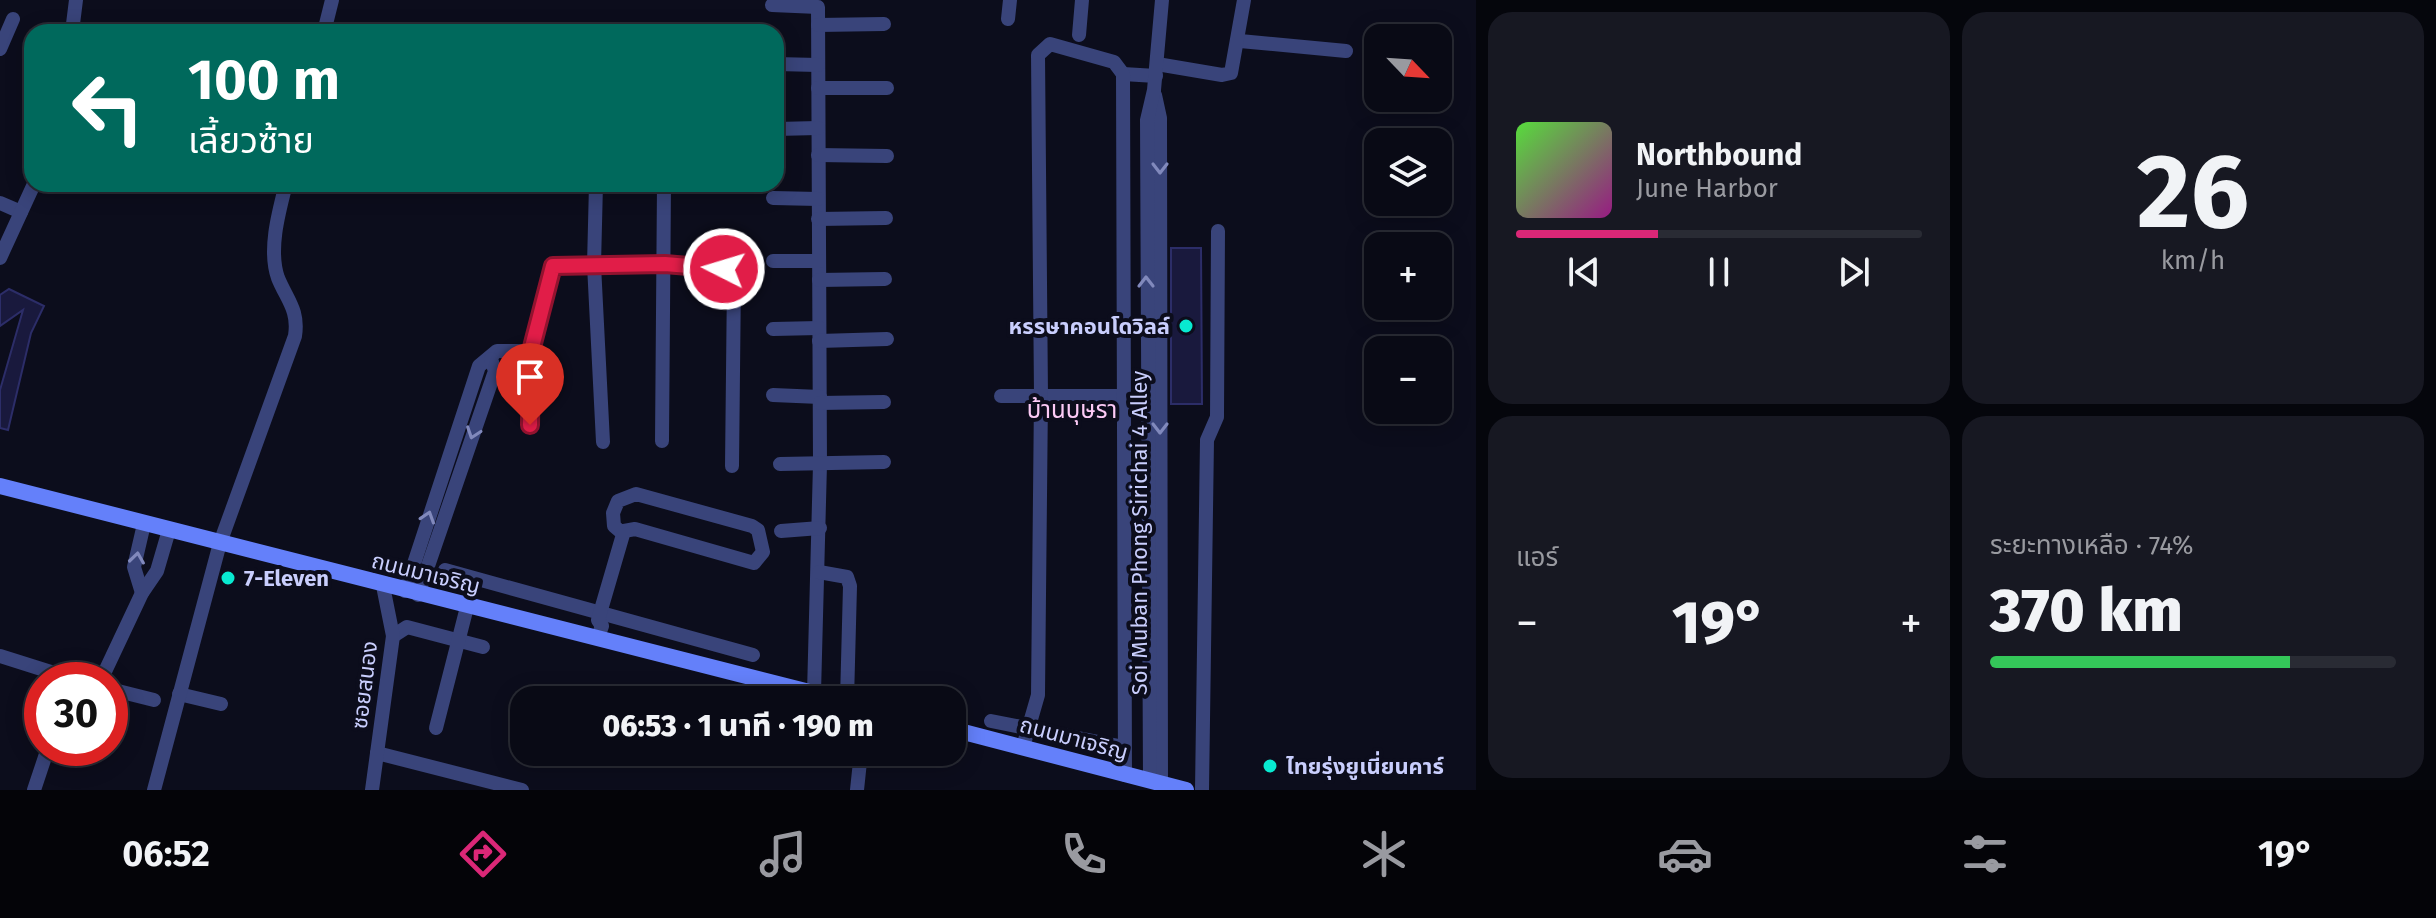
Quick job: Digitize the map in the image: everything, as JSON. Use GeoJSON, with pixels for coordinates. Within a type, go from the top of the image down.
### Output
{"type":"FeatureCollection","features":[{"type":"Feature","properties":{"kind":"main road","name":"ถนนมาเจริญ"},"geometry":{"type":"LineString","coordinates":[[0,486],[383,586],[592,635],[787,686]]}},
{"type":"Feature","properties":{"kind":"main road","name":"ถนนมาเจริญ"},"geometry":{"type":"LineString","coordinates":[[966,733],[1186,790]]}},
{"type":"Feature","properties":{"kind":"street"},"geometry":{"type":"LineString","coordinates":[[73,24],[76,0]]}},
{"type":"Feature","properties":{"kind":"street"},"geometry":{"type":"LineString","coordinates":[[326,24],[332,0]]}},
{"type":"Feature","properties":{"kind":"street"},"geometry":{"type":"LineString","coordinates":[[1008,19],[1010,0]]}},
{"type":"Feature","properties":{"kind":"street"},"geometry":{"type":"LineString","coordinates":[[1079,35],[1082,0]]}},
{"type":"Feature","properties":{"kind":"street","name":"Soi Muban Phong Sirichai 4 Alley"},"geometry":{"type":"LineString","coordinates":[[1156,782],[1153,396],[1160,118],[1156,77],[1162,0]]}},
{"type":"Feature","properties":{"kind":"street"},"geometry":{"type":"LineString","coordinates":[[1123,74],[1156,77],[1231,73],[1240,41],[1244,0]]}},
{"type":"Feature","properties":{"kind":"street"},"geometry":{"type":"LineString","coordinates":[[772,5],[818,7],[820,528],[814,686]]}},
{"type":"Feature","properties":{"kind":"street"},"geometry":{"type":"LineString","coordinates":[[0,49],[13,19]]}},
{"type":"Feature","properties":{"kind":"street"},"geometry":{"type":"LineString","coordinates":[[818,25],[884,24]]}},
{"type":"Feature","properties":{"kind":"street"},"geometry":{"type":"LineString","coordinates":[[1240,41],[1346,51]]}},
{"type":"Feature","properties":{"kind":"street"},"geometry":{"type":"LineString","coordinates":[[1023,747],[1038,695],[1041,396],[1038,55],[1050,44],[1114,62],[1123,74],[1125,775]]}},
{"type":"Feature","properties":{"kind":"street"},"geometry":{"type":"LineString","coordinates":[[784,64],[818,65]]}},
{"type":"Feature","properties":{"kind":"street"},"geometry":{"type":"LineString","coordinates":[[818,88],[887,88]]}},
{"type":"Feature","properties":{"kind":"street"},"geometry":{"type":"LineString","coordinates":[[784,129],[818,128]]}},
{"type":"Feature","properties":{"kind":"street"},"geometry":{"type":"LineString","coordinates":[[818,155],[887,156]]}},
{"type":"Feature","properties":{"kind":"street"},"geometry":{"type":"LineString","coordinates":[[0,258],[30,192]]}},
{"type":"Feature","properties":{"kind":"street"},"geometry":{"type":"LineString","coordinates":[[154,790],[220,543],[295,336],[294,306],[278,277],[275,261],[285,192]]}},
{"type":"Feature","properties":{"kind":"street"},"geometry":{"type":"LineString","coordinates":[[596,192],[594,265],[603,442]]}},
{"type":"Feature","properties":{"kind":"street"},"geometry":{"type":"LineString","coordinates":[[662,441],[664,192]]}},
{"type":"Feature","properties":{"kind":"street"},"geometry":{"type":"LineString","coordinates":[[773,198],[818,199]]}},
{"type":"Feature","properties":{"kind":"street"},"geometry":{"type":"LineString","coordinates":[[0,203],[21,212]]}},
{"type":"Feature","properties":{"kind":"street"},"geometry":{"type":"LineString","coordinates":[[818,219],[886,218]]}},
{"type":"Feature","properties":{"kind":"street"},"geometry":{"type":"LineString","coordinates":[[1202,790],[1207,440],[1217,417],[1218,231]]}},
{"type":"Feature","properties":{"kind":"street"},"geometry":{"type":"LineString","coordinates":[[773,261],[819,261]]}},
{"type":"Feature","properties":{"kind":"street"},"geometry":{"type":"LineString","coordinates":[[530,425],[531,351],[553,266],[665,264],[724,269],[734,278],[732,466]]}},
{"type":"Feature","properties":{"kind":"street"},"geometry":{"type":"LineString","coordinates":[[819,280],[885,279]]}},
{"type":"Feature","properties":{"kind":"street"},"geometry":{"type":"LineString","coordinates":[[773,329],[887,339]]}},
{"type":"Feature","properties":{"kind":"street"},"geometry":{"type":"LineString","coordinates":[[412,593],[495,371],[491,359],[497,351],[531,351]]}},
{"type":"Feature","properties":{"kind":"street"},"geometry":{"type":"LineString","coordinates":[[773,395],[884,402]]}},
{"type":"Feature","properties":{"kind":"street"},"geometry":{"type":"LineString","coordinates":[[1001,396],[1124,396]]}},
{"type":"Feature","properties":{"kind":"street"},"geometry":{"type":"LineString","coordinates":[[780,464],[884,462]]}},
{"type":"Feature","properties":{"kind":"street"},"geometry":{"type":"LineString","coordinates":[[636,494],[752,526],[758,530],[763,552],[754,563],[635,529],[621,532],[614,526],[613,513],[618,501],[636,494]]}},
{"type":"Feature","properties":{"kind":"street"},"geometry":{"type":"LineString","coordinates":[[142,593],[134,567],[144,524]]}},
{"type":"Feature","properties":{"kind":"street"},"geometry":{"type":"LineString","coordinates":[[781,531],[820,528]]}},
{"type":"Feature","properties":{"kind":"street"},"geometry":{"type":"LineString","coordinates":[[109,662],[142,593],[157,571],[169,530]]}},
{"type":"Feature","properties":{"kind":"street"},"geometry":{"type":"LineString","coordinates":[[592,635],[602,626],[599,616],[621,532]]}},
{"type":"Feature","properties":{"kind":"street"},"geometry":{"type":"LineString","coordinates":[[445,570],[599,616],[753,655]]}},
{"type":"Feature","properties":{"kind":"street"},"geometry":{"type":"LineString","coordinates":[[819,572],[847,577],[850,586],[845,686]]}},
{"type":"Feature","properties":{"kind":"street","name":"ซอยสนอง"},"geometry":{"type":"LineString","coordinates":[[372,790],[393,636],[383,586]]}},
{"type":"Feature","properties":{"kind":"street"},"geometry":{"type":"LineString","coordinates":[[436,728],[467,607]]}},
{"type":"Feature","properties":{"kind":"street"},"geometry":{"type":"LineString","coordinates":[[393,636],[407,627],[483,647]]}},
{"type":"Feature","properties":{"kind":"street"},"geometry":{"type":"LineString","coordinates":[[0,656],[24,664]]}},
{"type":"Feature","properties":{"kind":"street"},"geometry":{"type":"LineString","coordinates":[[128,694],[154,700]]}},
{"type":"Feature","properties":{"kind":"street"},"geometry":{"type":"LineString","coordinates":[[179,694],[221,704]]}},
{"type":"Feature","properties":{"kind":"street"},"geometry":{"type":"LineString","coordinates":[[991,721],[1124,747]]}},
{"type":"Feature","properties":{"kind":"street"},"geometry":{"type":"LineString","coordinates":[[377,753],[522,790]]}},
{"type":"Feature","properties":{"kind":"street"},"geometry":{"type":"LineString","coordinates":[[34,790],[42,766]]}},
{"type":"Feature","properties":{"kind":"street"},"geometry":{"type":"LineString","coordinates":[[857,790],[860,766]]}},
{"type":"Feature","properties":{"kind":"building","name":"หรรษาคอนโดวิลล์"},"geometry":{"type":"Polygon","coordinates":[[[1171,248],[1201,248],[1202,404],[1171,404],[1171,248]]]}},
{"type":"Feature","properties":{"kind":"building"},"geometry":{"type":"Polygon","coordinates":[[[9,289],[44,306],[31,333],[8,430],[0,428],[0,390],[23,310],[0,326],[0,295],[9,289]]]}},
{"type":"Feature","properties":{"kind":"place","name":"หรรษาคอนโดวิลล์"},"geometry":{"type":"Point","coordinates":[1186,326]}},
{"type":"Feature","properties":{"kind":"place","name":"7-Eleven"},"geometry":{"type":"Point","coordinates":[228,578]}},
{"type":"Feature","properties":{"kind":"place","name":"ไทยรุ่งยูเนี่ยนคาร์"},"geometry":{"type":"Point","coordinates":[1270,766]}},
{"type":"Feature","properties":{"kind":"district","name":"บ้านบุษรา"},"geometry":{"type":"Point","coordinates":[1072,410]}},
{"type":"Feature","properties":{"kind":"route"},"geometry":{"type":"LineString","coordinates":[[530,425],[531,351],[553,266],[665,264],[724,269]]}}]}
